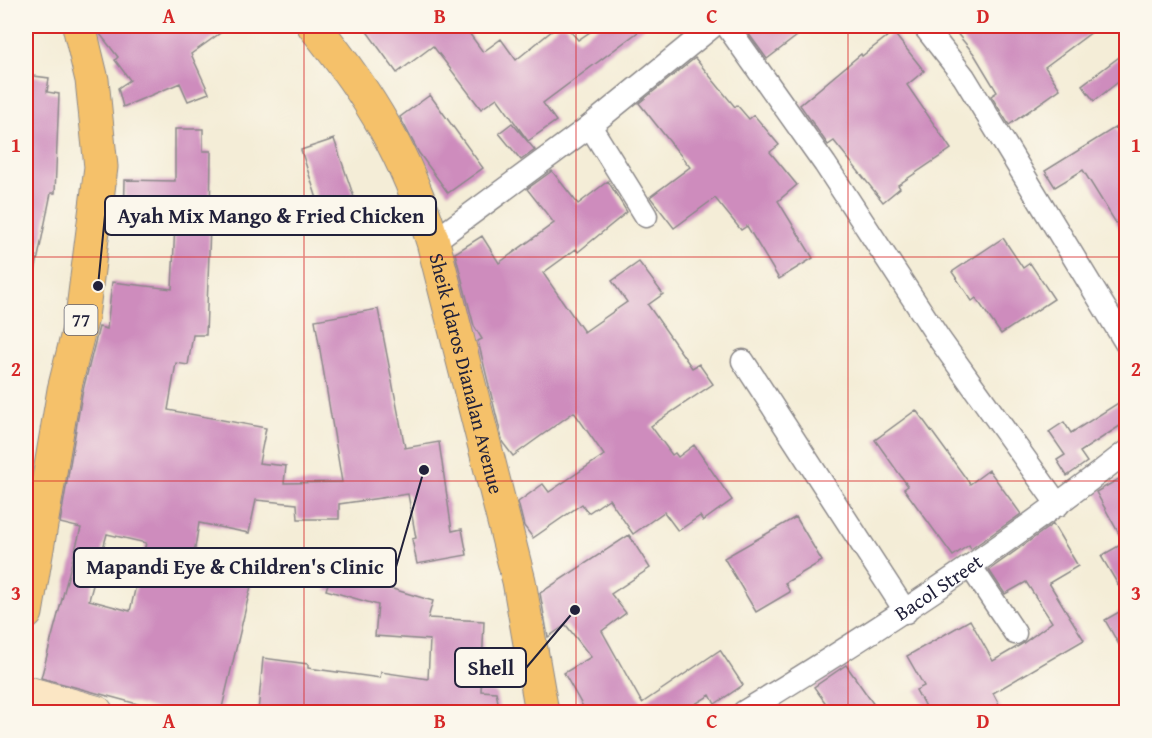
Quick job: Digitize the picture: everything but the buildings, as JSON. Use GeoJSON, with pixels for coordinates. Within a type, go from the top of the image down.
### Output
{"type":"FeatureCollection","features":[{"type":"Feature","properties":{"kind":"main road","name":"77"},"geometry":{"type":"LineString","coordinates":[[26,613],[64,390],[82,317],[101,167],[92,80],[79,26]]}},
{"type":"Feature","properties":{"kind":"main road","name":"Sheik Idaros Dianalan Avenue"},"geometry":{"type":"LineString","coordinates":[[314,26],[368,96],[394,140],[417,191],[433,242],[519,581],[542,712]]}},
{"type":"Feature","properties":{"kind":"main road"},"geometry":{"type":"LineString","coordinates":[[26,692],[97,712]]}},
{"type":"Feature","properties":{"kind":"street"},"geometry":{"type":"LineString","coordinates":[[433,242],[590,126],[714,26],[825,164],[940,340],[1058,505]]}},
{"type":"Feature","properties":{"kind":"street"},"geometry":{"type":"LineString","coordinates":[[924,26],[964,77],[1126,343]]}},
{"type":"Feature","properties":{"kind":"street"},"geometry":{"type":"LineString","coordinates":[[590,126],[646,216]]}},
{"type":"Feature","properties":{"kind":"street"},"geometry":{"type":"LineString","coordinates":[[743,361],[906,612]]}},
{"type":"Feature","properties":{"kind":"street","name":"Bacol Street"},"geometry":{"type":"LineString","coordinates":[[744,712],[906,612],[1058,505],[1126,452]]}},
{"type":"Feature","properties":{"kind":"street"},"geometry":{"type":"LineString","coordinates":[[971,567],[1014,633]]}},
{"type":"Feature","properties":{"kind":"place","name":"Ayah Mix Mango & Fried Chicken"},"geometry":{"type":"Point","coordinates":[98,286]}},
{"type":"Feature","properties":{"kind":"place","name":"Mapandi Eye & Children's Clinic"},"geometry":{"type":"Point","coordinates":[424,470]}},
{"type":"Feature","properties":{"kind":"place","name":"Shell"},"geometry":{"type":"Point","coordinates":[575,610]}}]}
